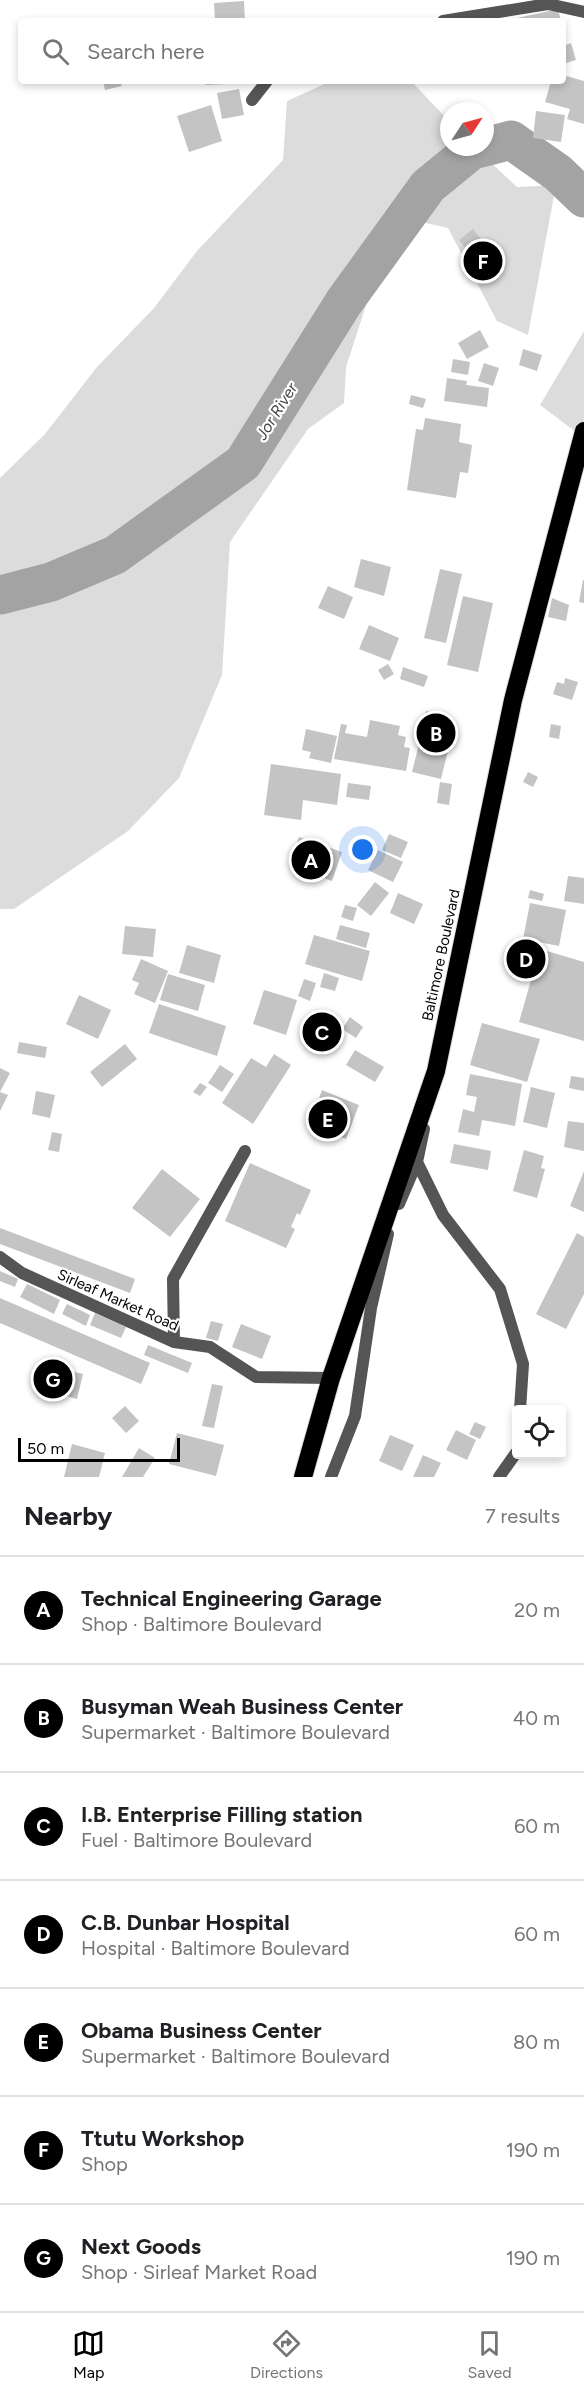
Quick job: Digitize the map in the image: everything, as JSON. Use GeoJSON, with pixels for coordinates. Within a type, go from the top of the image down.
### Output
{"type":"FeatureCollection","features":[{"type":"Feature","properties":{"kind":"highway","name":"Baltimore Boulevard"},"geometry":{"type":"LineString","coordinates":[[303,1477],[331,1378],[435,1071],[513,700],[584,431]]}},
{"type":"Feature","properties":{"kind":"street"},"geometry":{"type":"LineString","coordinates":[[462,18],[548,4],[584,12]]}},
{"type":"Feature","properties":{"kind":"street"},"geometry":{"type":"LineString","coordinates":[[252,100],[265,84]]}},
{"type":"Feature","properties":{"kind":"street"},"geometry":{"type":"LineString","coordinates":[[331,1477],[355,1416],[371,1308],[390,1222],[417,1162],[435,1071]]}},
{"type":"Feature","properties":{"kind":"street"},"geometry":{"type":"LineString","coordinates":[[174,1342],[173,1279],[245,1151]]}},
{"type":"Feature","properties":{"kind":"street"},"geometry":{"type":"LineString","coordinates":[[417,1162],[443,1215],[500,1289],[523,1364],[520,1405]]}},
{"type":"Feature","properties":{"kind":"street","name":"Sirleaf Market Road"},"geometry":{"type":"LineString","coordinates":[[0,1257],[22,1274],[174,1342],[210,1347],[256,1377],[331,1378]]}},
{"type":"Feature","properties":{"kind":"street"},"geometry":{"type":"LineString","coordinates":[[499,1477],[512,1459]]}},
{"type":"Feature","properties":{"kind":"shaded area"},"geometry":{"type":"Polygon","coordinates":[[[324,84],[414,84],[440,112],[440,156],[484,156],[517,187],[556,185],[528,335],[497,321],[448,228],[400,217],[379,265],[346,367],[344,403],[308,429],[230,542],[222,675],[179,778],[128,831],[14,909],[0,909],[0,478],[45,434],[97,367],[154,308],[197,251],[283,160],[287,101],[324,84]]]}},
{"type":"Feature","properties":{"kind":"shaded area"},"geometry":{"type":"Polygon","coordinates":[[[584,331],[584,438],[540,405],[584,331]]]}},
{"type":"Feature","properties":{"kind":"building"},"geometry":{"type":"Polygon","coordinates":[[[244,1],[245,18],[215,18],[214,3],[244,1]]]}},
{"type":"Feature","properties":{"kind":"building"},"geometry":{"type":"Polygon","coordinates":[[[558,9],[560,18],[517,18],[558,9]]]}},
{"type":"Feature","properties":{"kind":"building"},"geometry":{"type":"Polygon","coordinates":[[[571,43],[576,60],[566,63],[566,45],[571,43]]]}},
{"type":"Feature","properties":{"kind":"building"},"geometry":{"type":"Polygon","coordinates":[[[566,76],[584,81],[584,124],[567,119],[570,109],[545,102],[550,84],[566,84],[566,76]]]}},
{"type":"Feature","properties":{"kind":"building"},"geometry":{"type":"Polygon","coordinates":[[[104,84],[121,84],[122,86],[105,90],[104,84]]]}},
{"type":"Feature","properties":{"kind":"building"},"geometry":{"type":"Polygon","coordinates":[[[239,89],[244,115],[222,119],[217,93],[239,89]]]}},
{"type":"Feature","properties":{"kind":"building"},"geometry":{"type":"Polygon","coordinates":[[[211,105],[222,141],[189,152],[177,116],[211,105]]]}},
{"type":"Feature","properties":{"kind":"building"},"geometry":{"type":"Polygon","coordinates":[[[536,111],[565,115],[561,142],[533,138],[536,111]]]}},
{"type":"Feature","properties":{"kind":"building"},"geometry":{"type":"Polygon","coordinates":[[[473,229],[483,242],[469,253],[459,240],[473,229]]]}},
{"type":"Feature","properties":{"kind":"building"},"geometry":{"type":"Polygon","coordinates":[[[480,330],[489,347],[467,359],[458,343],[480,330]]]}},
{"type":"Feature","properties":{"kind":"building"},"geometry":{"type":"Polygon","coordinates":[[[523,349],[542,355],[537,371],[519,365],[523,349]]]}},
{"type":"Feature","properties":{"kind":"building"},"geometry":{"type":"Polygon","coordinates":[[[453,359],[470,362],[468,375],[451,372],[453,359]]]}},
{"type":"Feature","properties":{"kind":"building"},"geometry":{"type":"Polygon","coordinates":[[[484,363],[499,368],[493,386],[478,381],[484,363]]]}},
{"type":"Feature","properties":{"kind":"building"},"geometry":{"type":"Polygon","coordinates":[[[447,378],[467,381],[466,385],[489,388],[487,407],[444,401],[447,378]]]}},
{"type":"Feature","properties":{"kind":"building"},"geometry":{"type":"Polygon","coordinates":[[[411,395],[426,399],[423,408],[409,404],[411,395]]]}},
{"type":"Feature","properties":{"kind":"building"},"geometry":{"type":"Polygon","coordinates":[[[425,418],[461,424],[459,442],[472,445],[468,473],[460,472],[456,498],[407,490],[416,429],[423,430],[425,418]]]}},
{"type":"Feature","properties":{"kind":"building"},"geometry":{"type":"Polygon","coordinates":[[[361,559],[391,567],[384,596],[354,587],[361,559]]]}},
{"type":"Feature","properties":{"kind":"building"},"geometry":{"type":"Polygon","coordinates":[[[440,569],[462,574],[446,643],[424,638],[440,569]]]}},
{"type":"Feature","properties":{"kind":"building"},"geometry":{"type":"Polygon","coordinates":[[[584,580],[584,603],[579,602],[584,580]]]}},
{"type":"Feature","properties":{"kind":"building"},"geometry":{"type":"Polygon","coordinates":[[[328,586],[353,597],[344,619],[318,608],[328,586]]]}},
{"type":"Feature","properties":{"kind":"building"},"geometry":{"type":"Polygon","coordinates":[[[463,596],[493,603],[478,672],[447,665],[463,596]]]}},
{"type":"Feature","properties":{"kind":"building"},"geometry":{"type":"Polygon","coordinates":[[[552,598],[569,605],[566,621],[548,617],[552,598]]]}},
{"type":"Feature","properties":{"kind":"building"},"geometry":{"type":"Polygon","coordinates":[[[369,625],[399,638],[390,661],[359,649],[369,625]]]}},
{"type":"Feature","properties":{"kind":"building"},"geometry":{"type":"Polygon","coordinates":[[[388,664],[394,674],[384,680],[378,670],[388,664]]]}},
{"type":"Feature","properties":{"kind":"building"},"geometry":{"type":"Polygon","coordinates":[[[403,667],[428,676],[424,687],[400,679],[403,667]]]}},
{"type":"Feature","properties":{"kind":"building"},"geometry":{"type":"Polygon","coordinates":[[[565,678],[578,682],[572,700],[553,694],[557,682],[564,684],[565,678]]]}},
{"type":"Feature","properties":{"kind":"building"},"geometry":{"type":"Polygon","coordinates":[[[426,711],[453,719],[447,738],[421,731],[426,711]]]}},
{"type":"Feature","properties":{"kind":"building"},"geometry":{"type":"Polygon","coordinates":[[[370,720],[400,726],[398,735],[406,737],[404,747],[410,748],[406,771],[334,759],[341,724],[347,725],[345,733],[367,737],[370,720]]]}},
{"type":"Feature","properties":{"kind":"building"},"geometry":{"type":"Polygon","coordinates":[[[551,724],[561,726],[559,739],[549,737],[551,724]]]}},
{"type":"Feature","properties":{"kind":"building"},"geometry":{"type":"Polygon","coordinates":[[[306,729],[337,736],[331,763],[309,758],[311,752],[302,750],[306,729]]]}},
{"type":"Feature","properties":{"kind":"building"},"geometry":{"type":"Polygon","coordinates":[[[419,744],[448,751],[441,779],[412,772],[419,744]]]}},
{"type":"Feature","properties":{"kind":"building"},"geometry":{"type":"Polygon","coordinates":[[[271,764],[341,774],[337,805],[303,800],[301,820],[264,815],[271,764]]]}},
{"type":"Feature","properties":{"kind":"building"},"geometry":{"type":"Polygon","coordinates":[[[528,772],[538,777],[533,787],[523,782],[528,772]]]}},
{"type":"Feature","properties":{"kind":"building"},"geometry":{"type":"Polygon","coordinates":[[[440,782],[452,784],[449,805],[437,803],[440,782]]]}},
{"type":"Feature","properties":{"kind":"building"},"geometry":{"type":"Polygon","coordinates":[[[348,783],[371,786],[369,800],[346,797],[348,783]]]}},
{"type":"Feature","properties":{"kind":"building"},"geometry":{"type":"Polygon","coordinates":[[[389,834],[408,842],[401,858],[382,850],[389,834]]]}},
{"type":"Feature","properties":{"kind":"building"},"geometry":{"type":"Polygon","coordinates":[[[299,837],[342,852],[332,881],[289,866],[299,837]]]}},
{"type":"Feature","properties":{"kind":"building"},"geometry":{"type":"Polygon","coordinates":[[[378,850],[403,862],[393,882],[368,870],[378,850]]]}},
{"type":"Feature","properties":{"kind":"building"},"geometry":{"type":"Polygon","coordinates":[[[568,876],[584,878],[584,904],[564,901],[568,876]]]}},
{"type":"Feature","properties":{"kind":"building"},"geometry":{"type":"Polygon","coordinates":[[[375,882],[389,893],[371,916],[357,905],[375,882]]]}},
{"type":"Feature","properties":{"kind":"building"},"geometry":{"type":"Polygon","coordinates":[[[530,890],[544,894],[542,901],[528,898],[530,890]]]}},
{"type":"Feature","properties":{"kind":"building"},"geometry":{"type":"Polygon","coordinates":[[[398,893],[423,904],[414,924],[390,913],[398,893]]]}},
{"type":"Feature","properties":{"kind":"building"},"geometry":{"type":"Polygon","coordinates":[[[530,903],[566,910],[559,946],[523,939],[530,903]]]}},
{"type":"Feature","properties":{"kind":"building"},"geometry":{"type":"Polygon","coordinates":[[[345,905],[357,908],[353,921],[341,917],[345,905]]]}},
{"type":"Feature","properties":{"kind":"building"},"geometry":{"type":"Polygon","coordinates":[[[340,925],[370,933],[366,948],[336,939],[340,925]]]}},
{"type":"Feature","properties":{"kind":"building"},"geometry":{"type":"Polygon","coordinates":[[[125,926],[156,929],[153,957],[122,954],[125,926]]]}},
{"type":"Feature","properties":{"kind":"building"},"geometry":{"type":"Polygon","coordinates":[[[314,935],[370,951],[362,981],[305,964],[314,935]]]}},
{"type":"Feature","properties":{"kind":"building"},"geometry":{"type":"Polygon","coordinates":[[[187,945],[221,955],[214,983],[179,973],[187,945]]]}},
{"type":"Feature","properties":{"kind":"building"},"geometry":{"type":"Polygon","coordinates":[[[540,949],[584,962],[584,1041],[519,1022],[540,949]]]}},
{"type":"Feature","properties":{"kind":"building"},"geometry":{"type":"Polygon","coordinates":[[[141,959],[168,971],[155,1003],[134,994],[139,983],[132,980],[141,959]]]}},
{"type":"Feature","properties":{"kind":"building"},"geometry":{"type":"Polygon","coordinates":[[[324,973],[339,978],[335,991],[320,987],[324,973]]]}},
{"type":"Feature","properties":{"kind":"building"},"geometry":{"type":"Polygon","coordinates":[[[168,974],[205,985],[198,1011],[160,1000],[168,974]]]}},
{"type":"Feature","properties":{"kind":"building"},"geometry":{"type":"Polygon","coordinates":[[[304,979],[316,983],[310,1001],[298,996],[304,979]]]}},
{"type":"Feature","properties":{"kind":"building"},"geometry":{"type":"Polygon","coordinates":[[[264,990],[297,1000],[286,1035],[253,1024],[264,990]]]}},
{"type":"Feature","properties":{"kind":"building"},"geometry":{"type":"Polygon","coordinates":[[[79,995],[111,1010],[98,1039],[66,1024],[79,995]]]}},
{"type":"Feature","properties":{"kind":"building"},"geometry":{"type":"Polygon","coordinates":[[[159,1004],[226,1026],[217,1056],[149,1033],[159,1004]]]}},
{"type":"Feature","properties":{"kind":"building"},"geometry":{"type":"Polygon","coordinates":[[[350,1017],[363,1027],[356,1038],[342,1029],[350,1017]]]}},
{"type":"Feature","properties":{"kind":"building"},"geometry":{"type":"Polygon","coordinates":[[[482,1023],[540,1039],[527,1082],[470,1065],[482,1023]]]}},
{"type":"Feature","properties":{"kind":"building"},"geometry":{"type":"Polygon","coordinates":[[[327,1024],[341,1033],[334,1045],[319,1036],[327,1024]]]}},
{"type":"Feature","properties":{"kind":"building"},"geometry":{"type":"Polygon","coordinates":[[[19,1042],[47,1047],[45,1058],[17,1053],[19,1042]]]}},
{"type":"Feature","properties":{"kind":"building"},"geometry":{"type":"Polygon","coordinates":[[[125,1044],[137,1059],[102,1087],[90,1072],[125,1044]]]}},
{"type":"Feature","properties":{"kind":"building"},"geometry":{"type":"Polygon","coordinates":[[[355,1050],[384,1067],[375,1082],[346,1065],[355,1050]]]}},
{"type":"Feature","properties":{"kind":"building"},"geometry":{"type":"Polygon","coordinates":[[[274,1054],[291,1065],[253,1124],[222,1103],[251,1058],[266,1067],[274,1054]]]}},
{"type":"Feature","properties":{"kind":"building"},"geometry":{"type":"Polygon","coordinates":[[[220,1065],[234,1074],[222,1092],[208,1083],[220,1065]]]}},
{"type":"Feature","properties":{"kind":"building"},"geometry":{"type":"Polygon","coordinates":[[[0,1068],[10,1073],[0,1092],[0,1068]]]}},
{"type":"Feature","properties":{"kind":"building"},"geometry":{"type":"Polygon","coordinates":[[[470,1074],[522,1084],[515,1126],[482,1120],[479,1136],[458,1132],[463,1109],[474,1112],[477,1097],[466,1095],[470,1074]]]}},
{"type":"Feature","properties":{"kind":"building"},"geometry":{"type":"Polygon","coordinates":[[[571,1076],[584,1078],[584,1091],[569,1088],[571,1076]]]}},
{"type":"Feature","properties":{"kind":"building"},"geometry":{"type":"Polygon","coordinates":[[[200,1083],[207,1087],[200,1096],[193,1092],[200,1083]]]}},
{"type":"Feature","properties":{"kind":"building"},"geometry":{"type":"Polygon","coordinates":[[[531,1087],[555,1093],[547,1128],[523,1122],[531,1087]]]}},
{"type":"Feature","properties":{"kind":"building"},"geometry":{"type":"Polygon","coordinates":[[[322,1090],[359,1105],[346,1139],[310,1124],[322,1090]]]}},
{"type":"Feature","properties":{"kind":"building"},"geometry":{"type":"Polygon","coordinates":[[[36,1091],[55,1095],[50,1118],[32,1114],[36,1091]]]}},
{"type":"Feature","properties":{"kind":"building"},"geometry":{"type":"Polygon","coordinates":[[[0,1092],[8,1095],[0,1111],[0,1092]]]}},
{"type":"Feature","properties":{"kind":"building"},"geometry":{"type":"Polygon","coordinates":[[[568,1121],[584,1123],[584,1151],[564,1147],[568,1121]]]}},
{"type":"Feature","properties":{"kind":"building"},"geometry":{"type":"Polygon","coordinates":[[[52,1132],[62,1134],[59,1152],[48,1150],[52,1132]]]}},
{"type":"Feature","properties":{"kind":"building"},"geometry":{"type":"Polygon","coordinates":[[[454,1144],[491,1151],[488,1170],[450,1163],[454,1144]]]}},
{"type":"Feature","properties":{"kind":"building"},"geometry":{"type":"Polygon","coordinates":[[[524,1150],[544,1156],[541,1168],[545,1169],[537,1198],[513,1191],[524,1150]]]}},
{"type":"Feature","properties":{"kind":"building"},"geometry":{"type":"Polygon","coordinates":[[[250,1163],[311,1190],[300,1215],[297,1213],[291,1227],[295,1229],[286,1248],[225,1221],[250,1163]]]}},
{"type":"Feature","properties":{"kind":"building"},"geometry":{"type":"Polygon","coordinates":[[[162,1169],[200,1199],[170,1237],[132,1208],[162,1169]]]}},
{"type":"Feature","properties":{"kind":"building"},"geometry":{"type":"Polygon","coordinates":[[[584,1171],[584,1212],[570,1206],[584,1171]]]}},
{"type":"Feature","properties":{"kind":"building"},"geometry":{"type":"Polygon","coordinates":[[[0,1228],[135,1279],[130,1293],[0,1244],[0,1228]]]}},
{"type":"Feature","properties":{"kind":"building"},"geometry":{"type":"Polygon","coordinates":[[[577,1233],[584,1237],[584,1294],[566,1329],[536,1314],[577,1233]]]}},
{"type":"Feature","properties":{"kind":"building"},"geometry":{"type":"Polygon","coordinates":[[[0,1271],[18,1279],[15,1287],[0,1281],[0,1271]]]}},
{"type":"Feature","properties":{"kind":"building"},"geometry":{"type":"Polygon","coordinates":[[[27,1284],[60,1300],[54,1314],[20,1297],[27,1284]]]}},
{"type":"Feature","properties":{"kind":"building"},"geometry":{"type":"Polygon","coordinates":[[[0,1298],[150,1363],[141,1384],[0,1323],[0,1298]]]}},
{"type":"Feature","properties":{"kind":"building"},"geometry":{"type":"Polygon","coordinates":[[[67,1304],[90,1315],[86,1326],[62,1314],[67,1304]]]}},
{"type":"Feature","properties":{"kind":"building"},"geometry":{"type":"Polygon","coordinates":[[[95,1313],[126,1327],[121,1338],[90,1325],[95,1313]]]}},
{"type":"Feature","properties":{"kind":"building"},"geometry":{"type":"Polygon","coordinates":[[[211,1321],[223,1324],[218,1341],[206,1338],[211,1321]]]}},
{"type":"Feature","properties":{"kind":"building"},"geometry":{"type":"Polygon","coordinates":[[[241,1324],[271,1336],[262,1359],[232,1347],[241,1324]]]}},
{"type":"Feature","properties":{"kind":"building"},"geometry":{"type":"Polygon","coordinates":[[[148,1345],[192,1363],[188,1373],[144,1355],[148,1345]]]}},
{"type":"Feature","properties":{"kind":"building"},"geometry":{"type":"Polygon","coordinates":[[[53,1367],[83,1374],[77,1399],[48,1391],[53,1367]]]}},
{"type":"Feature","properties":{"kind":"building"},"geometry":{"type":"Polygon","coordinates":[[[212,1384],[223,1386],[214,1428],[202,1426],[212,1384]]]}},
{"type":"Feature","properties":{"kind":"building"},"geometry":{"type":"Polygon","coordinates":[[[125,1406],[139,1421],[126,1433],[112,1418],[125,1406]]]}},
{"type":"Feature","properties":{"kind":"building"},"geometry":{"type":"Polygon","coordinates":[[[475,1422],[486,1427],[480,1439],[469,1434],[475,1422]]]}},
{"type":"Feature","properties":{"kind":"building"},"geometry":{"type":"Polygon","coordinates":[[[456,1430],[476,1440],[467,1460],[446,1450],[456,1430]]]}},
{"type":"Feature","properties":{"kind":"building"},"geometry":{"type":"Polygon","coordinates":[[[177,1433],[224,1445],[216,1476],[169,1464],[177,1433]]]}},
{"type":"Feature","properties":{"kind":"building"},"geometry":{"type":"Polygon","coordinates":[[[390,1435],[414,1445],[402,1471],[379,1461],[390,1435]]]}},
{"type":"Feature","properties":{"kind":"building"},"geometry":{"type":"Polygon","coordinates":[[[72,1444],[105,1453],[99,1477],[64,1477],[72,1444]]]}},
{"type":"Feature","properties":{"kind":"building"},"geometry":{"type":"Polygon","coordinates":[[[139,1448],[155,1458],[143,1477],[122,1477],[139,1448]]]}},
{"type":"Feature","properties":{"kind":"building"},"geometry":{"type":"Polygon","coordinates":[[[423,1455],[441,1463],[434,1477],[413,1477],[423,1455]]]}},
{"type":"Feature","properties":{"kind":"waterway","name":"Jor River"},"geometry":{"type":"LineString","coordinates":[[494,145],[511,140],[558,173],[584,198]]}},
{"type":"Feature","properties":{"kind":"waterway","name":"Jor River"},"geometry":{"type":"LineString","coordinates":[[0,595],[51,582],[115,555],[243,463],[344,302],[428,186],[465,156]]}},
{"type":"Feature","properties":{"kind":"place","name":"Ttutu Workshop"},"geometry":{"type":"Point","coordinates":[483,261]}},
{"type":"Feature","properties":{"kind":"place","name":"Busyman Weah Business Center"},"geometry":{"type":"Point","coordinates":[436,733]}},
{"type":"Feature","properties":{"kind":"place","name":"Technical Engineering Garage"},"geometry":{"type":"Point","coordinates":[311,860]}},
{"type":"Feature","properties":{"kind":"place","name":"C.B. Dunbar Hospital"},"geometry":{"type":"Point","coordinates":[526,959]}},
{"type":"Feature","properties":{"kind":"place","name":"I.B. Enterprise Filling station"},"geometry":{"type":"Point","coordinates":[322,1032]}},
{"type":"Feature","properties":{"kind":"place","name":"Obama Business Center"},"geometry":{"type":"Point","coordinates":[328,1119]}},
{"type":"Feature","properties":{"kind":"place","name":"Next Goods"},"geometry":{"type":"Point","coordinates":[53,1379]}}]}
